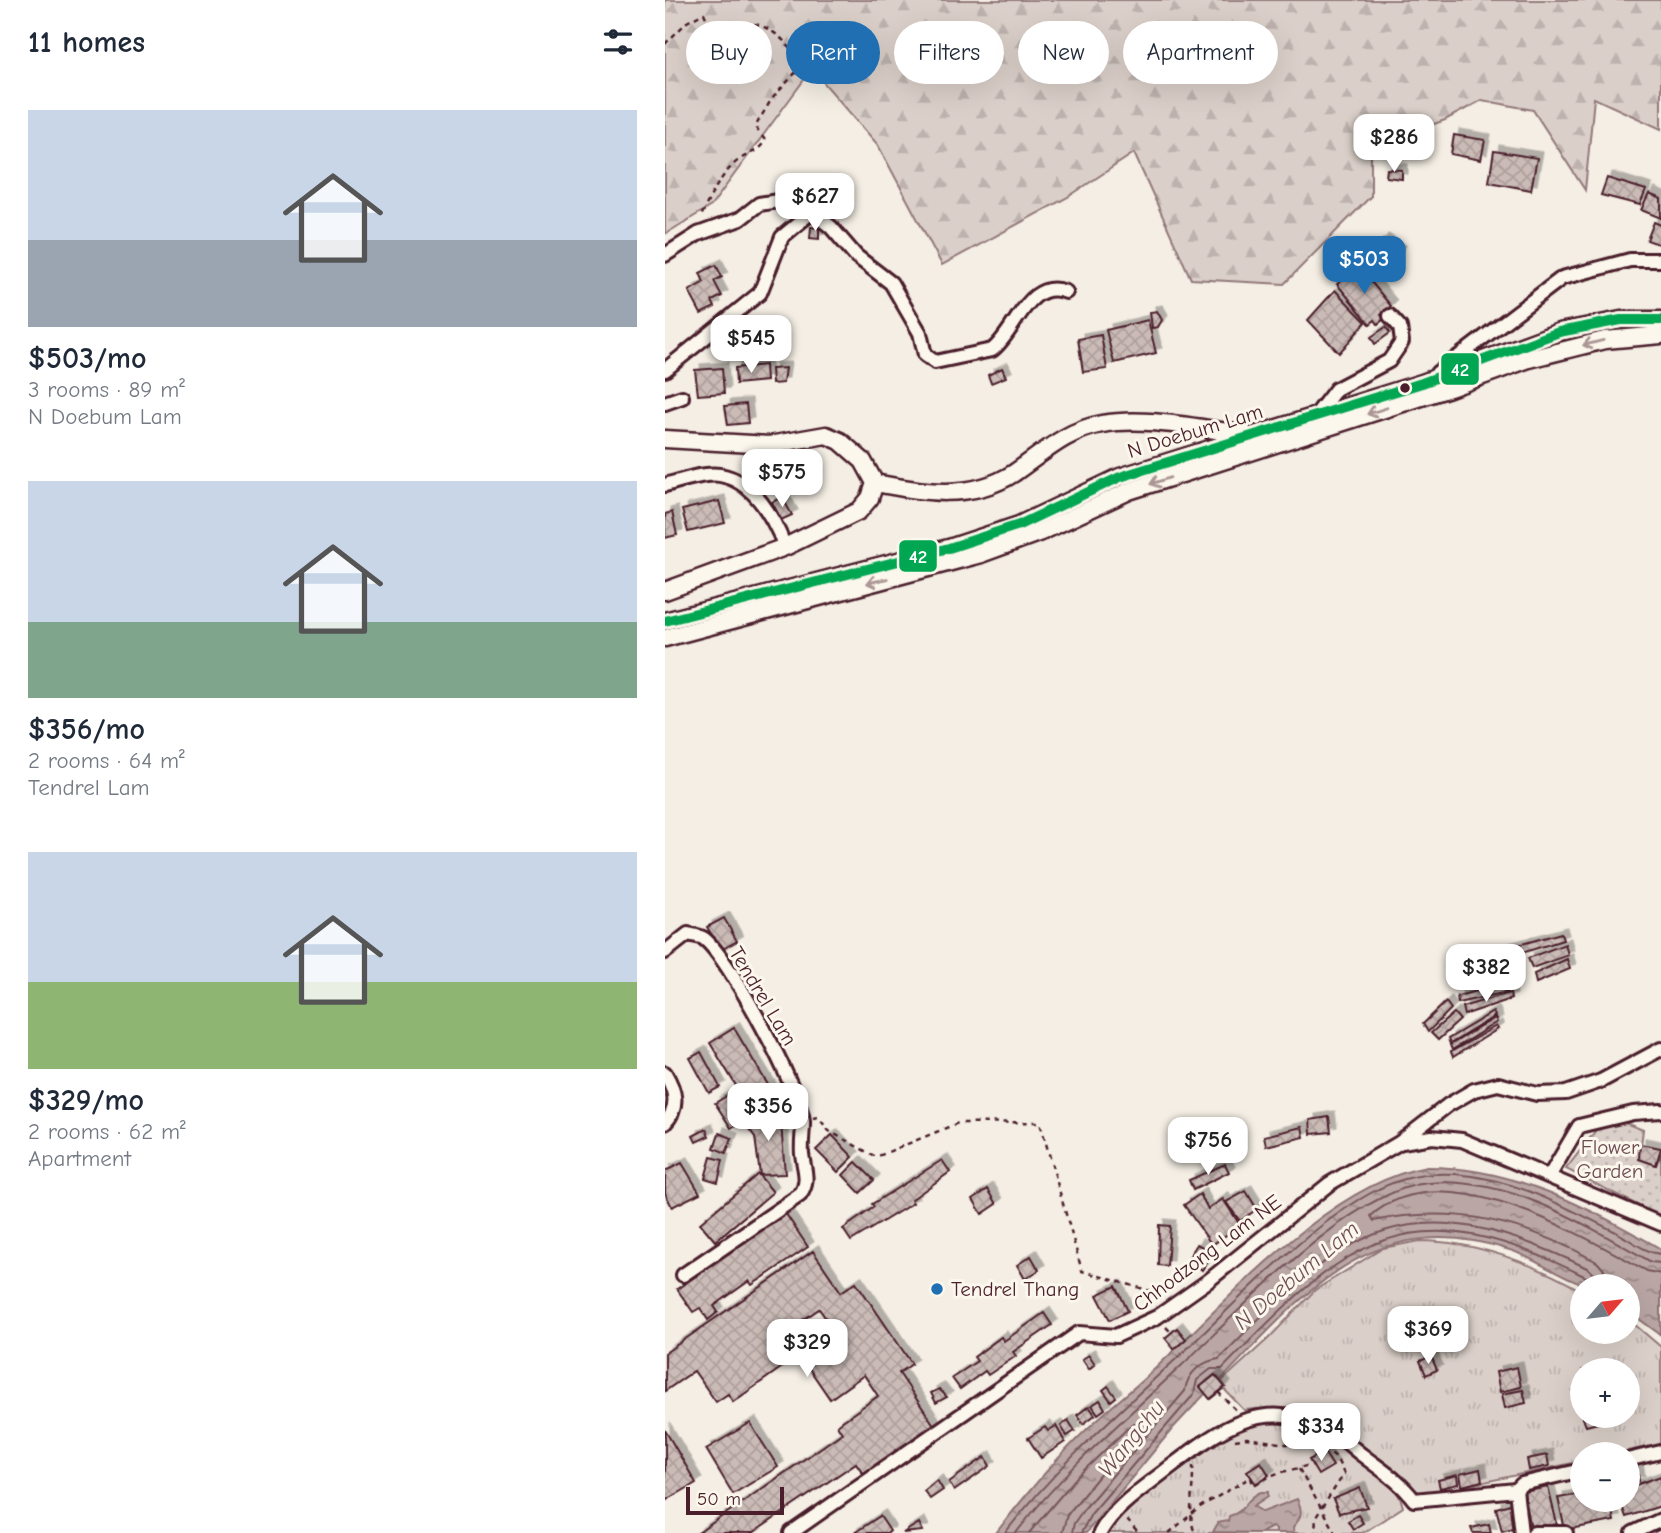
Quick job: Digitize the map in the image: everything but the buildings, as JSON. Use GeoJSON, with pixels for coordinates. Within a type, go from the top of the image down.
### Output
{"type":"FeatureCollection","features":[{"type":"Feature","properties":{"kind":"main road","name":"N Doebum Lam"},"geometry":{"type":"LineString","coordinates":[[665,621],[949,548],[1019,525],[1120,477],[1422,383],[1559,332],[1621,320],[1661,320]]}},
{"type":"Feature","properties":{"kind":"main road","name":"N Doebum Lam"},"geometry":{"type":"LineString","coordinates":[[665,638],[981,554],[1041,532],[1129,491],[1450,388],[1529,359],[1605,340],[1661,335]]}},
{"type":"Feature","properties":{"kind":"main road"},"geometry":{"type":"LineString","coordinates":[[875,483],[943,493],[980,489],[1011,475],[1066,435],[1102,424],[1142,423],[1252,435]]}},
{"type":"Feature","properties":{"kind":"main road"},"geometry":{"type":"LineString","coordinates":[[665,439],[769,445],[826,435],[840,441],[863,461],[875,483],[870,498],[859,512],[785,547],[665,591]]}},
{"type":"Feature","properties":{"kind":"street"},"geometry":{"type":"LineString","coordinates":[[665,255],[698,234],[740,219],[759,204],[797,198],[831,226],[856,257],[891,283],[920,332],[926,355],[935,362],[992,350],[1031,299],[1055,288],[1066,292]]}},
{"type":"Feature","properties":{"kind":"street"},"geometry":{"type":"LineString","coordinates":[[665,370],[760,293],[782,237],[807,216],[808,209]]}},
{"type":"Feature","properties":{"kind":"street"},"geometry":{"type":"LineString","coordinates":[[1422,383],[1464,355],[1562,278],[1630,260],[1661,260]]}},
{"type":"Feature","properties":{"kind":"street"},"geometry":{"type":"LineString","coordinates":[[1316,415],[1336,389],[1389,361],[1402,342],[1400,327],[1389,316]]}},
{"type":"Feature","properties":{"kind":"street"},"geometry":{"type":"LineString","coordinates":[[665,403],[681,397]]}},
{"type":"Feature","properties":{"kind":"street"},"geometry":{"type":"LineString","coordinates":[[665,485],[719,475],[734,481],[771,513],[785,547]]}},
{"type":"Feature","properties":{"kind":"street","name":"Tendrel Lam"},"geometry":{"type":"LineString","coordinates":[[665,952],[688,934],[703,938],[725,962],[792,1086],[803,1121],[801,1133],[807,1186],[800,1195],[683,1275]]}},
{"type":"Feature","properties":{"kind":"street","name":"Chhodzong Lam NE"},"geometry":{"type":"LineString","coordinates":[[792,1533],[1079,1333],[1104,1336],[1127,1333],[1157,1317],[1208,1281],[1329,1184],[1399,1143],[1448,1105],[1474,1090],[1498,1084],[1537,1094],[1566,1093],[1601,1082],[1661,1049]]}},
{"type":"Feature","properties":{"kind":"street"},"geometry":{"type":"LineString","coordinates":[[665,1073],[675,1097],[674,1108],[665,1123]]}},
{"type":"Feature","properties":{"kind":"street"},"geometry":{"type":"LineString","coordinates":[[1550,1175],[1579,1126],[1633,1113],[1661,1111]]}},
{"type":"Feature","properties":{"kind":"street"},"geometry":{"type":"LineString","coordinates":[[1399,1143],[1431,1137],[1462,1140],[1661,1224]]}},
{"type":"Feature","properties":{"kind":"street"},"geometry":{"type":"LineString","coordinates":[[1100,1533],[1106,1522],[1137,1493],[1197,1447],[1246,1419],[1262,1414],[1292,1415],[1330,1430],[1386,1472],[1412,1497],[1515,1490],[1522,1484],[1570,1473]]}},
{"type":"Feature","properties":{"kind":"street"},"geometry":{"type":"LineString","coordinates":[[1640,1457],[1661,1452]]}},
{"type":"Feature","properties":{"kind":"street"},"geometry":{"type":"LineString","coordinates":[[1515,1490],[1521,1533]]}},
{"type":"Feature","properties":{"kind":"street"},"geometry":{"type":"LineString","coordinates":[[1633,1533],[1661,1520]]}},
{"type":"Feature","properties":{"kind":"street"},"geometry":{"type":"LineString","coordinates":[[1534,1533],[1566,1533]]}},
{"type":"Feature","properties":{"kind":"path"},"geometry":{"type":"LineString","coordinates":[[665,44],[687,22],[704,13],[721,52],[740,26],[751,23],[760,25],[783,40],[796,63],[797,71],[771,100],[755,127],[765,140],[762,147],[734,163],[703,211],[697,226],[698,234]]}},
{"type":"Feature","properties":{"kind":"path"},"geometry":{"type":"LineString","coordinates":[[803,1121],[818,1117],[829,1131],[876,1157],[958,1123],[1040,1122],[1082,1271],[1151,1291],[1199,1279],[1208,1281]]}},
{"type":"Feature","properties":{"kind":"path"},"geometry":{"type":"LineString","coordinates":[[1218,1392],[1246,1419]]}},
{"type":"Feature","properties":{"kind":"path"},"geometry":{"type":"LineString","coordinates":[[1230,1440],[1247,1438],[1305,1447],[1322,1446],[1336,1457],[1344,1474],[1316,1517],[1315,1533]]}},
{"type":"Feature","properties":{"kind":"path"},"geometry":{"type":"LineString","coordinates":[[1182,1471],[1199,1460]]}},
{"type":"Feature","properties":{"kind":"path"},"geometry":{"type":"LineString","coordinates":[[1193,1465],[1194,1495],[1190,1518],[1195,1533]]}},
{"type":"Feature","properties":{"kind":"path"},"geometry":{"type":"LineString","coordinates":[[1169,1533],[1200,1507],[1251,1477],[1253,1485],[1275,1474],[1310,1465]]}},
{"type":"Feature","properties":{"kind":"path"},"geometry":{"type":"LineString","coordinates":[[1299,1469],[1315,1500],[1324,1508],[1335,1533]]}},
{"type":"Feature","properties":{"kind":"path"},"geometry":{"type":"LineString","coordinates":[[1128,1511],[1126,1519],[1138,1533]]}},
{"type":"Feature","properties":{"kind":"green space"},"geometry":{"type":"Polygon","coordinates":[[[665,0],[1661,0],[1661,129],[1594,98],[1585,190],[1533,110],[1482,100],[1445,120],[1371,147],[1371,196],[1284,284],[1191,279],[1134,153],[1068,197],[942,265],[878,145],[825,84],[880,84],[880,21],[786,21],[786,84],[801,84],[711,206],[665,234],[665,0]]]}},
{"type":"Feature","properties":{"kind":"green space","name":"Flower Garden"},"geometry":{"type":"Polygon","coordinates":[[[1607,1116],[1643,1130],[1639,1159],[1656,1165],[1661,1153],[1661,1217],[1566,1169],[1607,1116]]]}},
{"type":"Feature","properties":{"kind":"green space"},"geometry":{"type":"Polygon","coordinates":[[[1420,1241],[1462,1245],[1525,1263],[1570,1285],[1570,1344],[1640,1344],[1640,1329],[1661,1347],[1661,1444],[1640,1448],[1640,1442],[1570,1442],[1570,1464],[1415,1497],[1340,1431],[1298,1412],[1244,1410],[1224,1389],[1226,1387],[1222,1381],[1269,1338],[1315,1290],[1383,1248],[1420,1241]]]}},
{"type":"Feature","properties":{"kind":"green space"},"geometry":{"type":"Polygon","coordinates":[[[1258,1420],[1297,1422],[1330,1435],[1362,1456],[1376,1469],[1389,1482],[1403,1507],[1363,1533],[1105,1533],[1136,1500],[1175,1468],[1217,1440],[1258,1420]]]}},
{"type":"Feature","properties":{"kind":"water","name":"Wangchu"},"geometry":{"type":"Polygon","coordinates":[[[1427,1167],[1490,1174],[1520,1182],[1549,1192],[1605,1218],[1661,1249],[1661,1335],[1640,1320],[1640,1274],[1570,1274],[1570,1279],[1513,1251],[1464,1240],[1421,1239],[1383,1248],[1347,1265],[1315,1288],[1283,1316],[1220,1381],[1215,1375],[1201,1386],[1206,1393],[1173,1428],[1086,1533],[996,1533],[1083,1433],[1284,1246],[1355,1195],[1391,1177],[1427,1167]]]}},
{"type":"Feature","properties":{"kind":"water"},"geometry":{"type":"Polygon","coordinates":[[[1268,1492],[1268,1496],[1253,1506],[1263,1512],[1297,1499],[1301,1514],[1293,1527],[1294,1533],[1276,1533],[1276,1529],[1272,1527],[1261,1533],[1213,1532],[1218,1523],[1228,1521],[1229,1516],[1239,1512],[1252,1497],[1268,1492]]]}},
{"type":"Feature","properties":{"kind":"transit line","name":"42"},"geometry":{"type":"LineString","coordinates":[[665,621],[949,548],[1019,525],[1120,477],[1422,383],[1559,332],[1621,320],[1661,320]]}},
{"type":"Feature","properties":{"kind":"place","name":"Tendrel Thang"},"geometry":{"type":"Point","coordinates":[937,1289]}}]}
